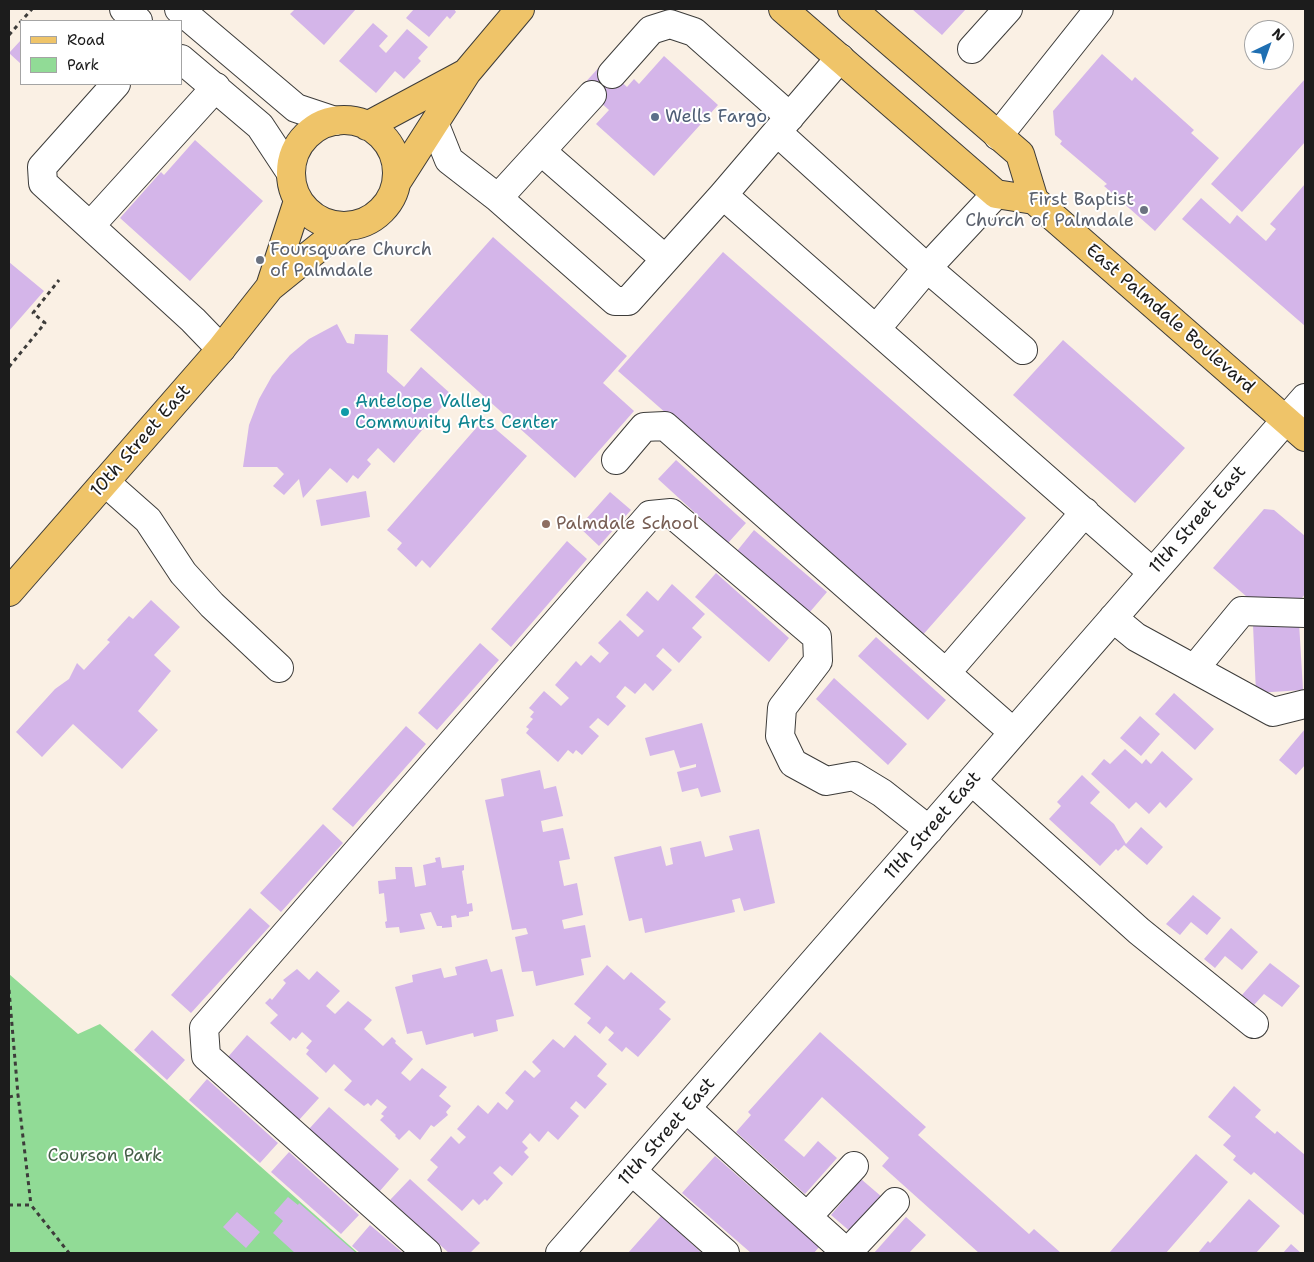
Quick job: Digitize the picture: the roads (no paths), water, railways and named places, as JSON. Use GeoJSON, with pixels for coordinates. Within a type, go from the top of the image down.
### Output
{"type":"FeatureCollection","features":[{"type":"Feature","properties":{"kind":"main road"},"geometry":{"type":"LineString","coordinates":[[783,9],[996,194],[1034,200],[1020,154],[852,9]]}},
{"type":"Feature","properties":{"kind":"main road"},"geometry":{"type":"LineString","coordinates":[[396,183],[396,165],[391,149],[381,135],[368,126],[352,120],[335,121],[319,126],[306,136],[296,149],[291,165],[292,183],[298,201],[310,214],[326,223],[343,228],[362,223],[378,214],[390,200],[396,183],[435,125],[467,72],[516,10]]}},
{"type":"Feature","properties":{"kind":"main road"},"geometry":{"type":"LineString","coordinates":[[368,126],[467,72]]}},
{"type":"Feature","properties":{"kind":"main road","name":"East Palmdale Boulevard"},"geometry":{"type":"LineString","coordinates":[[1034,200],[1296,429]]}},
{"type":"Feature","properties":{"kind":"main road","name":"10th Street East"},"geometry":{"type":"LineString","coordinates":[[270,287],[298,201]]}},
{"type":"Feature","properties":{"kind":"main road","name":"10th Street East"},"geometry":{"type":"LineString","coordinates":[[9,592],[221,349],[270,287],[343,228]]}},
{"type":"Feature","properties":{"kind":"street"},"geometry":{"type":"LineString","coordinates":[[124,9],[137,20]]}},
{"type":"Feature","properties":{"kind":"street"},"geometry":{"type":"LineString","coordinates":[[179,9],[296,108],[335,121]]}},
{"type":"Feature","properties":{"kind":"street"},"geometry":{"type":"LineString","coordinates":[[972,50],[1008,9]]}},
{"type":"Feature","properties":{"kind":"street"},"geometry":{"type":"LineString","coordinates":[[998,136],[1099,9]]}},
{"type":"Feature","properties":{"kind":"street"},"geometry":{"type":"LineString","coordinates":[[612,74],[652,30],[670,24],[694,32],[927,268],[1023,350]]}},
{"type":"Feature","properties":{"kind":"street"},"geometry":{"type":"LineString","coordinates":[[435,125],[450,160],[498,198],[615,301],[628,301],[723,195],[840,58]]}},
{"type":"Feature","properties":{"kind":"street"},"geometry":{"type":"LineString","coordinates":[[182,60],[260,126],[291,173]]}},
{"type":"Feature","properties":{"kind":"street"},"geometry":{"type":"LineString","coordinates":[[115,85],[42,167],[43,183],[193,320],[221,349]]}},
{"type":"Feature","properties":{"kind":"street"},"geometry":{"type":"LineString","coordinates":[[90,226],[216,88]]}},
{"type":"Feature","properties":{"kind":"street"},"geometry":{"type":"LineString","coordinates":[[498,198],[592,95]]}},
{"type":"Feature","properties":{"kind":"street"},"geometry":{"type":"LineString","coordinates":[[541,151],[665,259]]}},
{"type":"Feature","properties":{"kind":"street"},"geometry":{"type":"LineString","coordinates":[[876,329],[927,268],[996,194]]}},
{"type":"Feature","properties":{"kind":"street"},"geometry":{"type":"LineString","coordinates":[[723,195],[1152,572]]}},
{"type":"Feature","properties":{"kind":"street","name":"11th Street East"},"geometry":{"type":"LineString","coordinates":[[560,1253],[633,1172],[1152,572],[1296,429],[1305,398]]}},
{"type":"Feature","properties":{"kind":"street"},"geometry":{"type":"LineString","coordinates":[[616,460],[644,426],[665,426],[1012,732]]}},
{"type":"Feature","properties":{"kind":"street"},"geometry":{"type":"LineString","coordinates":[[106,482],[148,520],[183,573],[212,605],[280,668]]}},
{"type":"Feature","properties":{"kind":"street"},"geometry":{"type":"LineString","coordinates":[[946,672],[1085,512]]}},
{"type":"Feature","properties":{"kind":"street"},"geometry":{"type":"LineString","coordinates":[[427,1253],[206,1056],[204,1028],[650,515],[671,513],[816,636],[818,661],[782,708],[780,736],[793,763],[826,781],[854,776],[882,793],[929,830]]}},
{"type":"Feature","properties":{"kind":"street"},"geometry":{"type":"LineString","coordinates":[[1195,668],[1242,611],[1305,613]]}},
{"type":"Feature","properties":{"kind":"street"},"geometry":{"type":"LineString","coordinates":[[1114,618],[1136,637],[1273,712],[1305,704]]}},
{"type":"Feature","properties":{"kind":"street"},"geometry":{"type":"LineString","coordinates":[[972,781],[1139,931],[1254,1024]]}},
{"type":"Feature","properties":{"kind":"street"},"geometry":{"type":"LineString","coordinates":[[687,1109],[847,1253],[895,1202]]}},
{"type":"Feature","properties":{"kind":"street"},"geometry":{"type":"LineString","coordinates":[[807,1217],[854,1166]]}},
{"type":"Feature","properties":{"kind":"street"},"geometry":{"type":"LineString","coordinates":[[633,1172],[725,1253]]}},
{"type":"Feature","properties":{"kind":"place","name":"Wells Fargo"},"geometry":{"type":"Point","coordinates":[655,117]}},
{"type":"Feature","properties":{"kind":"place","name":"First Baptist Church of Palmdale"},"geometry":{"type":"Point","coordinates":[1144,210]}},
{"type":"Feature","properties":{"kind":"place","name":"Foursquare Church of Palmdale"},"geometry":{"type":"Point","coordinates":[260,260]}},
{"type":"Feature","properties":{"kind":"place","name":"Antelope Valley Community Arts Center"},"geometry":{"type":"Point","coordinates":[345,412]}},
{"type":"Feature","properties":{"kind":"place","name":"Palmdale School"},"geometry":{"type":"Point","coordinates":[546,524]}},
{"type":"Feature","properties":{"kind":"park label","name":"Courson Park"},"geometry":{"type":"Point","coordinates":[105,1156]}}]}
